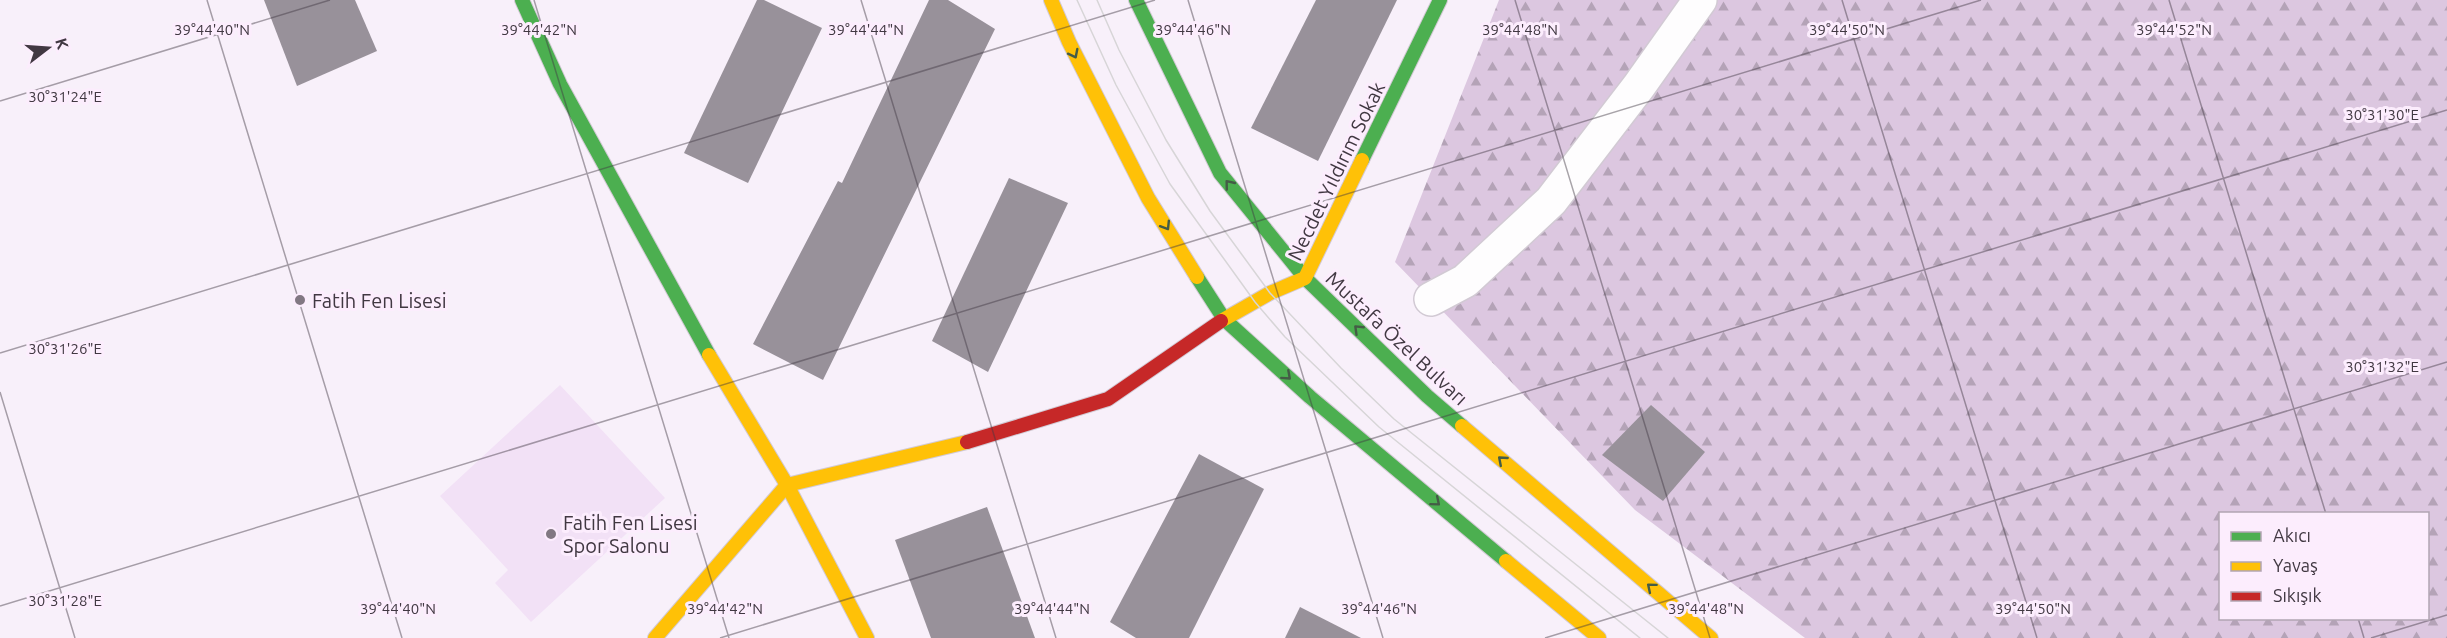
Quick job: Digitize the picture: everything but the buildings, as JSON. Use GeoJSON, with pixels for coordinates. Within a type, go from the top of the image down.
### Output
{"type":"FeatureCollection","features":[{"type":"Feature","properties":{"kind":"street"},"geometry":{"type":"LineString","coordinates":[[522,0],[560,84],[698,337],[787,485],[867,638]]}},
{"type":"Feature","properties":{"kind":"street"},"geometry":{"type":"LineString","coordinates":[[1051,0],[1069,42],[1148,198],[1224,319],[1310,398],[1599,638]]}},
{"type":"Feature","properties":{"kind":"street","name":"Mustafa Özel Bulvarı"},"geometry":{"type":"LineString","coordinates":[[1136,0],[1221,173],[1305,278],[1427,396],[1712,638]]}},
{"type":"Feature","properties":{"kind":"street","name":"Necdet Yıldırım Sokak"},"geometry":{"type":"LineString","coordinates":[[787,485],[993,436],[1107,399],[1224,319],[1270,293],[1305,278],[1440,0]]}},
{"type":"Feature","properties":{"kind":"street"},"geometry":{"type":"LineString","coordinates":[[1431,299],[1466,281],[1551,201],[1639,86],[1700,0]]}},
{"type":"Feature","properties":{"kind":"street"},"geometry":{"type":"LineString","coordinates":[[655,638],[787,485]]}},
{"type":"Feature","properties":{"kind":"shaded area","name":"Fatih Fen Lisesi Spor Salonu"},"geometry":{"type":"Polygon","coordinates":[[[560,385],[665,498],[531,622],[495,583],[508,570],[440,496],[560,385]]]}},
{"type":"Feature","properties":{"kind":"green space"},"geometry":{"type":"Polygon","coordinates":[[[1499,0],[2447,0],[2447,638],[1805,638],[1635,510],[1395,262],[1499,0]]]}},
{"type":"Feature","properties":{"kind":"tram line"},"geometry":{"type":"LineString","coordinates":[[1077,0],[1116,85],[1170,184],[1255,302],[1285,337],[1379,427],[1640,638]]}},
{"type":"Feature","properties":{"kind":"tram line"},"geometry":{"type":"LineString","coordinates":[[1097,0],[1119,50],[1166,140],[1210,211],[1270,293],[1341,368],[1394,419],[1668,638]]}},
{"type":"Feature","properties":{"kind":"traffic: fast"},"geometry":{"type":"LineString","coordinates":[[522,0],[560,84],[709,355]]}},
{"type":"Feature","properties":{"kind":"traffic: fast"},"geometry":{"type":"LineString","coordinates":[[1136,0],[1220,173],[1305,278],[1427,396],[1462,426]]}},
{"type":"Feature","properties":{"kind":"traffic: fast"},"geometry":{"type":"LineString","coordinates":[[1362,160],[1440,0]]}},
{"type":"Feature","properties":{"kind":"traffic: fast"},"geometry":{"type":"LineString","coordinates":[[1197,277],[1224,319],[1310,397],[1506,561]]}},
{"type":"Feature","properties":{"kind":"traffic: slow"},"geometry":{"type":"LineString","coordinates":[[1051,0],[1069,42],[1148,198],[1197,277]]}},
{"type":"Feature","properties":{"kind":"traffic: slow"},"geometry":{"type":"LineString","coordinates":[[1221,321],[1270,293],[1305,278],[1362,160]]}},
{"type":"Feature","properties":{"kind":"traffic: slow"},"geometry":{"type":"LineString","coordinates":[[709,355],[787,485],[867,638]]}},
{"type":"Feature","properties":{"kind":"traffic: slow"},"geometry":{"type":"LineString","coordinates":[[1462,426],[1711,638]]}},
{"type":"Feature","properties":{"kind":"traffic: slow"},"geometry":{"type":"LineString","coordinates":[[655,638],[787,485],[967,442]]}},
{"type":"Feature","properties":{"kind":"traffic: slow"},"geometry":{"type":"LineString","coordinates":[[1506,561],[1599,638]]}},
{"type":"Feature","properties":{"kind":"traffic: jam"},"geometry":{"type":"LineString","coordinates":[[967,442],[1108,399],[1221,321]]}},
{"type":"Feature","properties":{"kind":"place","name":"Fatih Fen Lisesi"},"geometry":{"type":"Point","coordinates":[300,300]}},
{"type":"Feature","properties":{"kind":"place","name":"Fatih Fen Lisesi Spor Salonu"},"geometry":{"type":"Point","coordinates":[551,534]}}]}
